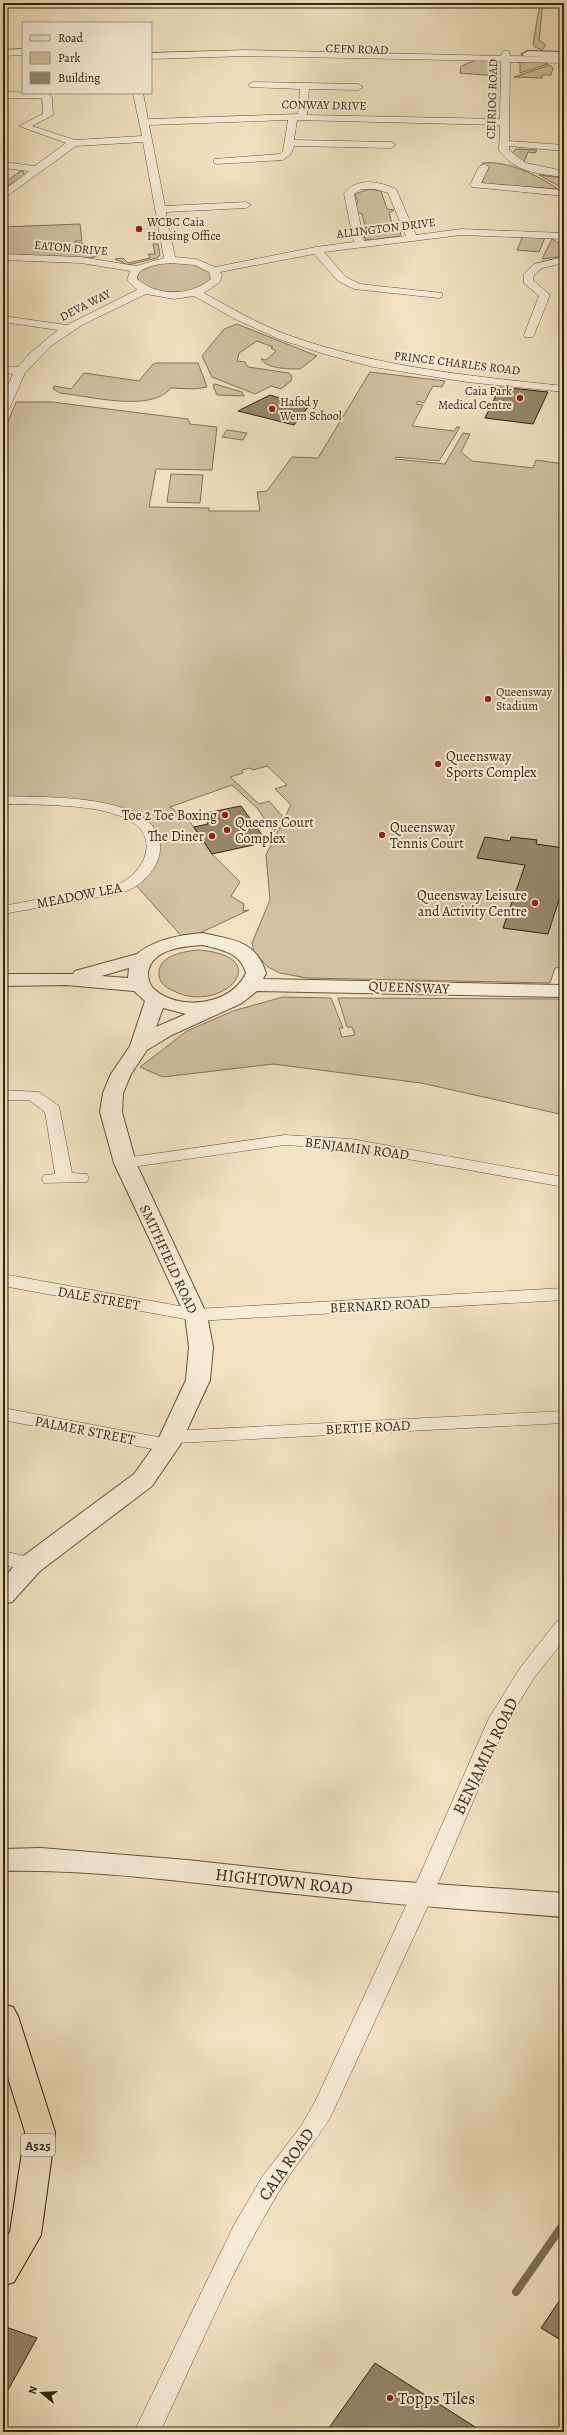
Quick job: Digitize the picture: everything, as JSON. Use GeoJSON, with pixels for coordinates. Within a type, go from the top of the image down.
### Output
{"type":"FeatureCollection","features":[{"type":"Feature","properties":{"kind":"main road","name":"A525"},"geometry":{"type":"LineString","coordinates":[[3,2016],[40,2132],[25,2235],[3,2272]]}},
{"type":"Feature","properties":{"kind":"street","name":"CEFN ROAD"},"geometry":{"type":"LineString","coordinates":[[152,49],[251,46],[506,56],[564,60]]}},
{"type":"Feature","properties":{"kind":"street"},"geometry":{"type":"LineString","coordinates":[[3,52],[22,52]]}},
{"type":"Feature","properties":{"kind":"street","name":"CEFN ROAD"},"geometry":{"type":"LineString","coordinates":[[152,56],[246,52],[506,56],[528,54],[564,55]]}},
{"type":"Feature","properties":{"kind":"street","name":"CEIRIOG ROAD"},"geometry":{"type":"LineString","coordinates":[[506,56],[503,143],[507,156],[512,160],[537,169],[564,174]]}},
{"type":"Feature","properties":{"kind":"street"},"geometry":{"type":"LineString","coordinates":[[253,85],[358,87]]}},
{"type":"Feature","properties":{"kind":"street"},"geometry":{"type":"LineString","coordinates":[[217,161],[277,159],[287,155],[305,86]]}},
{"type":"Feature","properties":{"kind":"street"},"geometry":{"type":"LineString","coordinates":[[3,95],[45,94],[47,97],[48,114],[24,126],[74,143],[147,139]]}},
{"type":"Feature","properties":{"kind":"street"},"geometry":{"type":"LineString","coordinates":[[138,94],[145,122],[159,208],[170,260]]}},
{"type":"Feature","properties":{"kind":"street","name":"CONWAY DRIVE"},"geometry":{"type":"LineString","coordinates":[[145,122],[298,117],[503,122]]}},
{"type":"Feature","properties":{"kind":"street"},"geometry":{"type":"LineString","coordinates":[[4,194],[36,169],[74,143]]}},
{"type":"Feature","properties":{"kind":"street"},"geometry":{"type":"LineString","coordinates":[[290,143],[391,145]]}},
{"type":"Feature","properties":{"kind":"street"},"geometry":{"type":"LineString","coordinates":[[503,143],[564,148]]}},
{"type":"Feature","properties":{"kind":"street"},"geometry":{"type":"LineString","coordinates":[[3,165],[36,169]]}},
{"type":"Feature","properties":{"kind":"street"},"geometry":{"type":"LineString","coordinates":[[484,167],[475,185],[564,193]]}},
{"type":"Feature","properties":{"kind":"street"},"geometry":{"type":"LineString","coordinates":[[360,244],[349,194],[351,190],[362,186],[376,185],[392,191],[412,238]]}},
{"type":"Feature","properties":{"kind":"street"},"geometry":{"type":"LineString","coordinates":[[159,208],[246,205]]}},
{"type":"Feature","properties":{"kind":"street","name":"ALLINGTON DRIVE"},"geometry":{"type":"LineString","coordinates":[[214,270],[316,250],[412,238],[486,232],[564,236]]}},
{"type":"Feature","properties":{"kind":"street"},"geometry":{"type":"LineString","coordinates":[[316,250],[342,279],[358,286],[438,295]]}},
{"type":"Feature","properties":{"kind":"street","name":"EATON DRIVE"},"geometry":{"type":"LineString","coordinates":[[3,257],[81,260],[136,269]]}},
{"type":"Feature","properties":{"kind":"street"},"geometry":{"type":"LineString","coordinates":[[170,260],[196,262],[214,270],[217,275],[216,280],[205,289],[195,292],[169,294],[145,290],[132,280],[132,275],[136,269],[157,262],[170,260]]}},
{"type":"Feature","properties":{"kind":"street"},"geometry":{"type":"LineString","coordinates":[[529,335],[545,295],[528,281],[529,274],[538,266],[564,260]]}},
{"type":"Feature","properties":{"kind":"street","name":"DEVA WAY"},"geometry":{"type":"LineString","coordinates":[[3,409],[21,372],[41,349],[66,328],[145,290]]}},
{"type":"Feature","properties":{"kind":"street","name":"PRINCE CHARLES ROAD"},"geometry":{"type":"LineString","coordinates":[[195,292],[228,313],[251,324],[332,354],[421,374],[564,389]]}},
{"type":"Feature","properties":{"kind":"street"},"geometry":{"type":"LineString","coordinates":[[3,319],[66,328]]}},
{"type":"Feature","properties":{"kind":"street"},"geometry":{"type":"LineString","coordinates":[[517,334],[542,336]]}},
{"type":"Feature","properties":{"kind":"street"},"geometry":{"type":"LineString","coordinates":[[3,370],[21,372]]}},
{"type":"Feature","properties":{"kind":"street","name":"MEADOW LEA"},"geometry":{"type":"LineString","coordinates":[[3,800],[100,805],[118,810],[143,825],[150,834],[155,847],[151,860],[134,883],[119,889],[3,910]]}},
{"type":"Feature","properties":{"kind":"street"},"geometry":{"type":"LineString","coordinates":[[185,940],[220,942],[236,947],[248,955],[255,964],[256,974],[253,985],[234,1000],[220,1006],[186,1008],[156,1000],[146,993],[140,985],[137,976],[139,967],[145,958],[155,950],[185,940]]}},
{"type":"Feature","properties":{"kind":"street"},"geometry":{"type":"LineString","coordinates":[[66,979],[145,958]]}},
{"type":"Feature","properties":{"kind":"street"},"geometry":{"type":"LineString","coordinates":[[3,980],[66,979],[140,985]]}},
{"type":"Feature","properties":{"kind":"street","name":"QUEENSWAY"},"geometry":{"type":"LineString","coordinates":[[253,985],[564,991]]}},
{"type":"Feature","properties":{"kind":"street","name":"SMITHFIELD ROAD"},"geometry":{"type":"LineString","coordinates":[[140,1046],[156,1000]]}},
{"type":"Feature","properties":{"kind":"street","name":"SMITHFIELD ROAD"},"geometry":{"type":"LineString","coordinates":[[3,1595],[31,1564],[143,1480],[170,1441],[198,1380],[201,1347],[196,1315],[125,1163],[116,1136],[111,1112],[113,1093],[129,1059],[140,1046],[165,1031],[220,1006]]}},
{"type":"Feature","properties":{"kind":"street"},"geometry":{"type":"LineString","coordinates":[[3,1095],[33,1095],[53,1110],[57,1178],[81,1178]]}},
{"type":"Feature","properties":{"kind":"street","name":"BENJAMIN ROAD"},"geometry":{"type":"LineString","coordinates":[[125,1163],[253,1143],[316,1141],[351,1144],[564,1182]]}},
{"type":"Feature","properties":{"kind":"street","name":"DALE STREET"},"geometry":{"type":"LineString","coordinates":[[3,1280],[196,1315]]}},
{"type":"Feature","properties":{"kind":"street","name":"BERNARD ROAD"},"geometry":{"type":"LineString","coordinates":[[196,1315],[564,1294]]}},
{"type":"Feature","properties":{"kind":"street","name":"PALMER STREET"},"geometry":{"type":"LineString","coordinates":[[3,1414],[170,1441]]}},
{"type":"Feature","properties":{"kind":"street","name":"BERTIE ROAD"},"geometry":{"type":"LineString","coordinates":[[170,1441],[564,1417]]}},
{"type":"Feature","properties":{"kind":"street"},"geometry":{"type":"LineString","coordinates":[[3,1558],[31,1564]]}},
{"type":"Feature","properties":{"kind":"street","name":"BENJAMIN ROAD"},"geometry":{"type":"LineString","coordinates":[[422,1895],[499,1718],[527,1673],[564,1626]]}},
{"type":"Feature","properties":{"kind":"street","name":"HIGHTOWN ROAD"},"geometry":{"type":"LineString","coordinates":[[3,1860],[41,1859],[187,1871],[422,1895],[564,1905]]}},
{"type":"Feature","properties":{"kind":"street","name":"CAIA ROAD"},"geometry":{"type":"LineString","coordinates":[[147,2432],[241,2235],[270,2184],[309,2133],[323,2109],[422,1895]]}},
{"type":"Feature","properties":{"kind":"green space"},"geometry":{"type":"Polygon","coordinates":[[[540,3],[543,3],[539,40],[546,45],[542,50],[535,47],[533,44],[540,3]]]}},
{"type":"Feature","properties":{"kind":"green space"},"geometry":{"type":"Polygon","coordinates":[[[476,60],[498,60],[498,62],[492,62],[491,74],[497,76],[460,73],[461,66],[476,60]]]}},
{"type":"Feature","properties":{"kind":"green space"},"geometry":{"type":"Polygon","coordinates":[[[513,61],[541,61],[548,64],[520,73],[520,63],[513,61]]]}},
{"type":"Feature","properties":{"kind":"green space"},"geometry":{"type":"Polygon","coordinates":[[[550,65],[553,68],[551,75],[542,75],[542,78],[514,77],[550,65]]]}},
{"type":"Feature","properties":{"kind":"green space"},"geometry":{"type":"Polygon","coordinates":[[[516,149],[537,150],[535,153],[528,152],[524,162],[512,153],[516,149]]]}},
{"type":"Feature","properties":{"kind":"green space"},"geometry":{"type":"Polygon","coordinates":[[[483,163],[512,166],[542,179],[558,189],[485,184],[482,181],[489,167],[482,166],[483,163]]]}},
{"type":"Feature","properties":{"kind":"green space"},"geometry":{"type":"Polygon","coordinates":[[[22,170],[25,175],[3,189],[3,184],[22,170]]]}},
{"type":"Feature","properties":{"kind":"green space"},"geometry":{"type":"Polygon","coordinates":[[[539,175],[564,178],[564,189],[539,175]]]}},
{"type":"Feature","properties":{"kind":"green space"},"geometry":{"type":"Polygon","coordinates":[[[369,189],[381,191],[387,209],[394,210],[389,213],[392,223],[397,224],[401,234],[400,236],[372,240],[365,239],[364,234],[367,232],[362,214],[357,212],[354,205],[358,203],[355,194],[369,189]]]}},
{"type":"Feature","properties":{"kind":"green space"},"geometry":{"type":"Polygon","coordinates":[[[80,224],[82,241],[75,241],[75,243],[83,243],[84,248],[102,247],[106,251],[104,254],[90,258],[3,254],[3,227],[80,224]]]}},
{"type":"Feature","properties":{"kind":"green space"},"geometry":{"type":"Polygon","coordinates":[[[523,236],[545,238],[539,252],[517,250],[523,236]]]}},
{"type":"Feature","properties":{"kind":"green space"},"geometry":{"type":"Polygon","coordinates":[[[552,239],[564,246],[564,256],[542,259],[552,239]]]}},
{"type":"Feature","properties":{"kind":"green space"},"geometry":{"type":"Polygon","coordinates":[[[153,244],[158,244],[160,255],[157,258],[128,265],[115,259],[123,258],[128,263],[150,258],[148,254],[155,254],[153,244]]]}},
{"type":"Feature","properties":{"kind":"green space"},"geometry":{"type":"Polygon","coordinates":[[[171,262],[194,264],[210,272],[212,277],[208,283],[201,287],[184,292],[158,291],[151,289],[138,280],[137,275],[144,269],[161,263],[171,262]]]}},
{"type":"Feature","properties":{"kind":"green space"},"geometry":{"type":"Polygon","coordinates":[[[237,324],[317,356],[300,369],[273,367],[261,359],[266,360],[276,351],[271,348],[273,347],[257,341],[239,353],[237,361],[245,362],[248,367],[289,373],[292,376],[291,381],[281,389],[271,386],[255,394],[212,377],[202,356],[224,329],[237,324]]]}},
{"type":"Feature","properties":{"kind":"green space"},"geometry":{"type":"Polygon","coordinates":[[[198,363],[207,387],[194,389],[171,388],[162,396],[149,400],[135,401],[119,401],[60,393],[53,389],[54,386],[71,389],[84,373],[139,381],[153,364],[198,363]]]}},
{"type":"Feature","properties":{"kind":"green space"},"geometry":{"type":"Polygon","coordinates":[[[370,372],[445,381],[442,387],[433,386],[424,403],[418,401],[416,404],[423,405],[412,426],[454,431],[457,427],[460,427],[439,461],[396,457],[395,459],[445,464],[463,433],[470,434],[461,452],[472,461],[533,468],[536,460],[564,464],[564,967],[555,968],[550,983],[307,978],[280,973],[268,967],[254,952],[252,943],[270,900],[266,855],[291,805],[275,789],[287,785],[267,766],[253,770],[250,768],[242,770],[243,773],[230,777],[259,804],[269,801],[282,816],[274,832],[257,808],[232,785],[170,807],[190,822],[212,854],[240,882],[231,896],[244,904],[243,911],[249,910],[185,940],[134,883],[151,861],[143,825],[100,805],[3,798],[3,434],[16,402],[52,402],[188,419],[190,424],[217,427],[212,470],[156,469],[149,507],[209,508],[209,511],[260,511],[257,492],[267,491],[292,457],[318,458],[370,372]]]}},
{"type":"Feature","properties":{"kind":"green space"},"geometry":{"type":"Polygon","coordinates":[[[215,384],[242,392],[244,396],[217,395],[213,385],[215,384]]]}},
{"type":"Feature","properties":{"kind":"green space"},"geometry":{"type":"Polygon","coordinates":[[[227,430],[247,433],[243,440],[222,437],[227,430]]]}},
{"type":"Feature","properties":{"kind":"green space"},"geometry":{"type":"Polygon","coordinates":[[[171,474],[203,475],[200,503],[167,502],[171,474]]]}},
{"type":"Feature","properties":{"kind":"green space"},"geometry":{"type":"Polygon","coordinates":[[[199,950],[223,955],[236,963],[238,973],[234,983],[223,991],[207,996],[190,996],[172,990],[163,984],[159,974],[163,962],[180,953],[199,950]]]}},
{"type":"Feature","properties":{"kind":"green space"},"geometry":{"type":"Polygon","coordinates":[[[283,997],[331,998],[343,1028],[339,1028],[342,1037],[355,1035],[352,1027],[347,1027],[338,998],[564,999],[564,1115],[421,1083],[273,1064],[163,1077],[140,1067],[187,1031],[233,1011],[283,997]]]}},
{"type":"Feature","properties":{"kind":"building","name":"Caia Park Medical Centre"},"geometry":{"type":"Polygon","coordinates":[[[500,387],[548,392],[533,424],[485,418],[500,387]]]}},
{"type":"Feature","properties":{"kind":"building","name":"Hafod y Wern School"},"geometry":{"type":"Polygon","coordinates":[[[270,395],[309,406],[294,425],[238,411],[270,395]]]}},
{"type":"Feature","properties":{"kind":"building","name":"Queens Court Complex"},"geometry":{"type":"Polygon","coordinates":[[[241,806],[267,842],[212,854],[194,827],[208,824],[201,814],[241,806]]]}},
{"type":"Feature","properties":{"kind":"building","name":"Queensway Leisure and Activity Centre"},"geometry":{"type":"Polygon","coordinates":[[[485,837],[510,841],[511,837],[537,840],[536,844],[564,848],[564,884],[548,934],[503,928],[525,865],[477,858],[485,837]]]}},
{"type":"Feature","properties":{"kind":"building"},"geometry":{"type":"Polygon","coordinates":[[[564,2294],[564,2342],[541,2328],[564,2294]]]}},
{"type":"Feature","properties":{"kind":"building"},"geometry":{"type":"Polygon","coordinates":[[[3,2326],[37,2338],[3,2399],[3,2326]]]}},
{"type":"Feature","properties":{"kind":"building","name":"Topps Tiles"},"geometry":{"type":"Polygon","coordinates":[[[375,2363],[483,2432],[326,2432],[375,2363]]]}},
{"type":"Feature","properties":{"kind":"waterway"},"geometry":{"type":"LineString","coordinates":[[516,2292],[564,2223]]}},
{"type":"Feature","properties":{"kind":"place","name":"WCBC Caia Housing Office"},"geometry":{"type":"Point","coordinates":[139,229]}},
{"type":"Feature","properties":{"kind":"place","name":"Caia Park Medical Centre"},"geometry":{"type":"Point","coordinates":[520,398]}},
{"type":"Feature","properties":{"kind":"place","name":"Hafod y Wern School"},"geometry":{"type":"Point","coordinates":[272,409]}},
{"type":"Feature","properties":{"kind":"place","name":"Queensway Stadium"},"geometry":{"type":"Point","coordinates":[488,699]}},
{"type":"Feature","properties":{"kind":"place","name":"Queensway Sports Complex"},"geometry":{"type":"Point","coordinates":[438,764]}},
{"type":"Feature","properties":{"kind":"place","name":"Toe 2 Toe Boxing"},"geometry":{"type":"Point","coordinates":[225,815]}},
{"type":"Feature","properties":{"kind":"place","name":"Queens Court Complex"},"geometry":{"type":"Point","coordinates":[227,830]}},
{"type":"Feature","properties":{"kind":"place","name":"Queensway Tennis Court"},"geometry":{"type":"Point","coordinates":[382,835]}},
{"type":"Feature","properties":{"kind":"place","name":"The Diner"},"geometry":{"type":"Point","coordinates":[212,836]}},
{"type":"Feature","properties":{"kind":"place","name":"Queensway Leisure and Activity Centre"},"geometry":{"type":"Point","coordinates":[535,903]}},
{"type":"Feature","properties":{"kind":"place","name":"Topps Tiles"},"geometry":{"type":"Point","coordinates":[390,2398]}}]}
